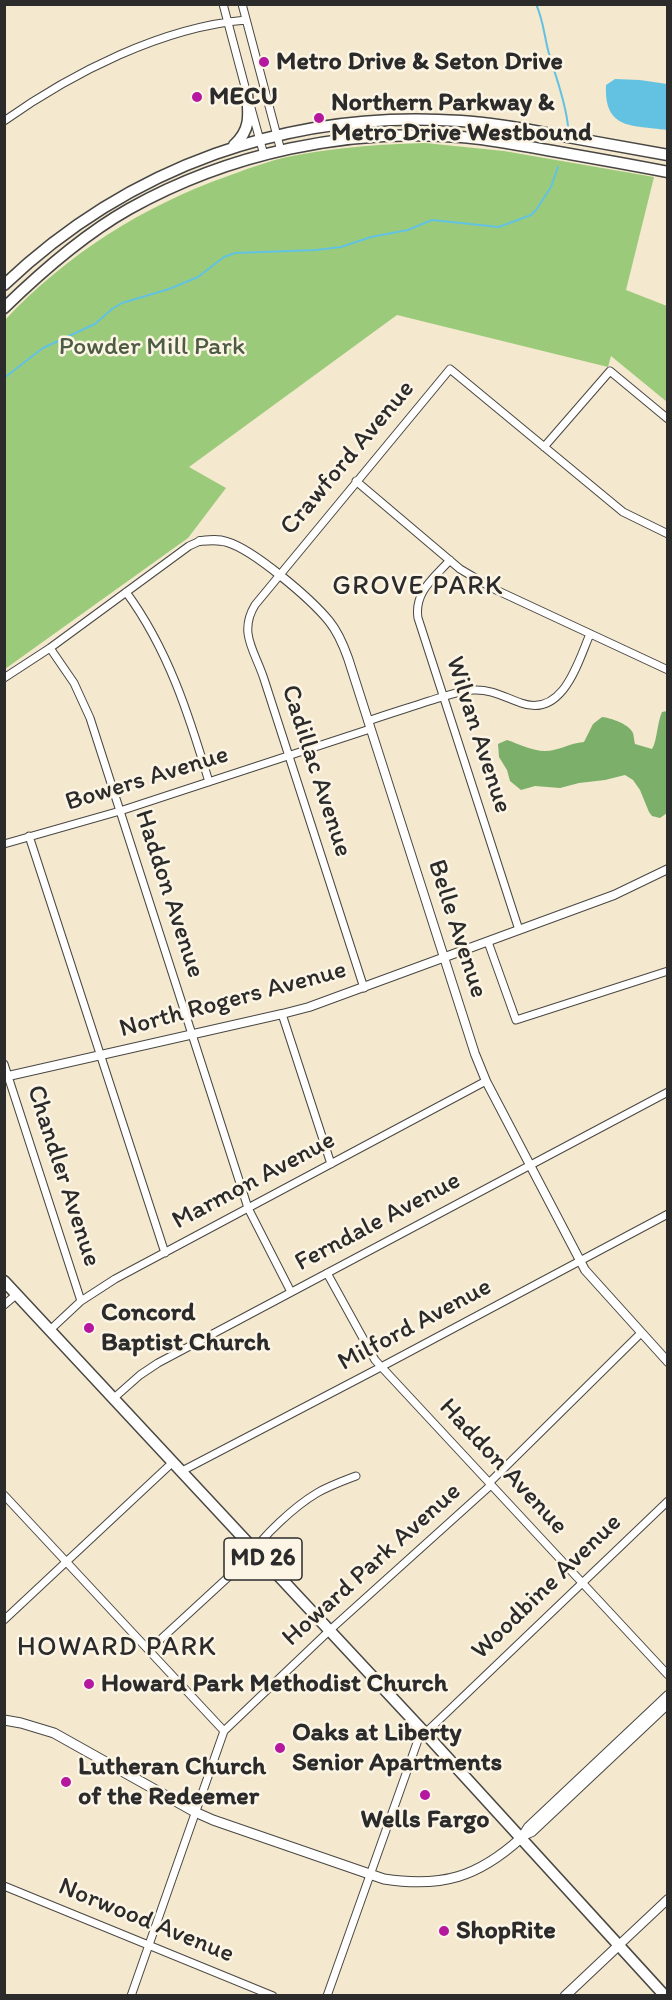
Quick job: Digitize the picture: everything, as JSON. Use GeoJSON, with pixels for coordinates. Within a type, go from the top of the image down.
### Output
{"type":"FeatureCollection","features":[{"type":"Feature","properties":{"kind":"main road"},"geometry":{"type":"LineString","coordinates":[[230,148],[243,136],[249,123],[247,94]]}},
{"type":"Feature","properties":{"kind":"main road"},"geometry":{"type":"LineString","coordinates":[[4,285],[64,234],[120,197],[169,173],[230,148],[277,134],[366,121],[408,119],[463,121],[505,126],[668,155]]}},
{"type":"Feature","properties":{"kind":"main road"},"geometry":{"type":"LineString","coordinates":[[4,308],[33,280],[70,250],[129,209],[203,175],[264,155],[314,144],[367,137],[416,135],[462,137],[668,172]]}},
{"type":"Feature","properties":{"kind":"main road","name":"MD 26"},"geometry":{"type":"LineString","coordinates":[[4,1281],[330,1630],[664,1995]]}},
{"type":"Feature","properties":{"kind":"main road"},"geometry":{"type":"LineString","coordinates":[[4,1720],[54,1733],[195,1812],[369,1874],[403,1882],[447,1881],[491,1862],[521,1838]]}},
{"type":"Feature","properties":{"kind":"main road"},"geometry":{"type":"LineString","coordinates":[[565,1995],[618,1946]]}},
{"type":"Feature","properties":{"kind":"street"},"geometry":{"type":"LineString","coordinates":[[223,4],[264,155]]}},
{"type":"Feature","properties":{"kind":"street"},"geometry":{"type":"LineString","coordinates":[[242,4],[281,151]]}},
{"type":"Feature","properties":{"kind":"street"},"geometry":{"type":"LineString","coordinates":[[4,121],[102,64],[174,34],[227,21],[246,20]]}},
{"type":"Feature","properties":{"kind":"street","name":"Crawford Avenue"},"geometry":{"type":"LineString","coordinates":[[279,574],[450,369],[544,447]]}},
{"type":"Feature","properties":{"kind":"street"},"geometry":{"type":"LineString","coordinates":[[668,419],[610,370],[544,447],[623,512],[668,534]]}},
{"type":"Feature","properties":{"kind":"street"},"geometry":{"type":"LineString","coordinates":[[356,481],[470,576],[668,670]]}},
{"type":"Feature","properties":{"kind":"street","name":"Belle Avenue"},"geometry":{"type":"LineString","coordinates":[[200,541],[220,540],[240,547],[279,574],[318,608],[336,631],[348,658],[486,1082],[589,1276],[667,1359]]}},
{"type":"Feature","properties":{"kind":"street"},"geometry":{"type":"LineString","coordinates":[[4,678],[50,648],[189,546],[200,541]]}},
{"type":"Feature","properties":{"kind":"street","name":"Wilvan Avenue"},"geometry":{"type":"LineString","coordinates":[[450,560],[422,592],[417,604],[418,618],[519,930]]}},
{"type":"Feature","properties":{"kind":"street","name":"Cadillac Avenue"},"geometry":{"type":"LineString","coordinates":[[279,574],[249,615],[248,636],[262,672],[364,988]]}},
{"type":"Feature","properties":{"kind":"street"},"geometry":{"type":"LineString","coordinates":[[126,592],[153,632],[178,687],[209,782]]}},
{"type":"Feature","properties":{"kind":"street","name":"Bowers Avenue"},"geometry":{"type":"LineString","coordinates":[[4,844],[120,811],[209,782],[289,755],[443,696],[483,690],[503,695],[523,704],[537,705],[552,701],[564,691],[590,634]]}},
{"type":"Feature","properties":{"kind":"street","name":"Haddon Avenue"},"geometry":{"type":"LineString","coordinates":[[50,648],[74,683],[85,705],[248,1208],[291,1292]]}},
{"type":"Feature","properties":{"kind":"street"},"geometry":{"type":"LineString","coordinates":[[29,836],[165,1253]]}},
{"type":"Feature","properties":{"kind":"street","name":"North Rogers Avenue"},"geometry":{"type":"LineString","coordinates":[[7,1076],[282,1014],[364,988],[614,895],[668,869]]}},
{"type":"Feature","properties":{"kind":"street"},"geometry":{"type":"LineString","coordinates":[[488,942],[516,1020],[668,971]]}},
{"type":"Feature","properties":{"kind":"street"},"geometry":{"type":"LineString","coordinates":[[282,1014],[331,1164]]}},
{"type":"Feature","properties":{"kind":"street","name":"Chandler Avenue"},"geometry":{"type":"LineString","coordinates":[[4,1064],[81,1301]]}},
{"type":"Feature","properties":{"kind":"street","name":"Marmon Avenue"},"geometry":{"type":"LineString","coordinates":[[50,1330],[81,1301],[104,1286],[486,1082]]}},
{"type":"Feature","properties":{"kind":"street","name":"Ferndale Avenue"},"geometry":{"type":"LineString","coordinates":[[114,1398],[158,1362],[668,1092]]}},
{"type":"Feature","properties":{"kind":"street","name":"Milford Avenue"},"geometry":{"type":"LineString","coordinates":[[182,1471],[668,1214]]}},
{"type":"Feature","properties":{"kind":"street","name":"Haddon Avenue"},"geometry":{"type":"LineString","coordinates":[[327,1273],[375,1360],[668,1675]]}},
{"type":"Feature","properties":{"kind":"street"},"geometry":{"type":"LineString","coordinates":[[4,1305],[17,1294]]}},
{"type":"Feature","properties":{"kind":"street","name":"Howard Park Avenue"},"geometry":{"type":"LineString","coordinates":[[131,1995],[224,1731],[330,1630],[490,1484],[641,1333]]}},
{"type":"Feature","properties":{"kind":"street"},"geometry":{"type":"LineString","coordinates":[[4,1620],[173,1462]]}},
{"type":"Feature","properties":{"kind":"street"},"geometry":{"type":"LineString","coordinates":[[149,1650],[249,1558],[260,1541],[307,1500],[325,1489],[356,1476]]}},
{"type":"Feature","properties":{"kind":"street"},"geometry":{"type":"LineString","coordinates":[[4,1495],[224,1731]]}},
{"type":"Feature","properties":{"kind":"street","name":"Woodbine Avenue"},"geometry":{"type":"LineString","coordinates":[[327,1995],[416,1742],[668,1501]]}},
{"type":"Feature","properties":{"kind":"street"},"geometry":{"type":"LineString","coordinates":[[521,1838],[528,1827],[668,1695]]}},
{"type":"Feature","properties":{"kind":"street"},"geometry":{"type":"LineString","coordinates":[[521,1838],[532,1832],[668,1704]]}},
{"type":"Feature","properties":{"kind":"street","name":"Norwood Avenue"},"geometry":{"type":"LineString","coordinates":[[4,1886],[273,1995]]}},
{"type":"Feature","properties":{"kind":"street"},"geometry":{"type":"LineString","coordinates":[[618,1946],[668,1899]]}},
{"type":"Feature","properties":{"kind":"green space","name":"Powder Mill Park"},"geometry":{"type":"Polygon","coordinates":[[[425,143],[504,151],[654,177],[626,290],[667,306],[667,402],[611,356],[608,367],[397,315],[189,467],[226,488],[188,538],[5,669],[5,320],[29,296],[80,253],[136,217],[197,188],[255,166],[293,156],[348,148],[425,143]]]}},
{"type":"Feature","properties":{"kind":"green space"},"geometry":{"type":"Polygon","coordinates":[[[667,711],[667,813],[660,818],[652,816],[640,790],[633,780],[625,775],[560,788],[535,786],[521,790],[510,781],[507,770],[499,757],[498,744],[507,740],[540,751],[555,750],[584,742],[593,724],[602,717],[624,724],[633,733],[635,744],[652,749],[662,712],[667,711]]]}},
{"type":"Feature","properties":{"kind":"water"},"geometry":{"type":"Polygon","coordinates":[[[615,79],[667,84],[667,130],[632,125],[615,118],[607,100],[606,85],[615,79]]]}},
{"type":"Feature","properties":{"kind":"waterway"},"geometry":{"type":"LineString","coordinates":[[536,4],[568,126]]}},
{"type":"Feature","properties":{"kind":"waterway"},"geometry":{"type":"LineString","coordinates":[[4,378],[43,348],[95,324],[122,303],[169,289],[198,277],[224,257],[235,253],[341,247],[371,237],[408,230],[432,220],[499,227],[531,215],[551,187],[558,167]]}},
{"type":"Feature","properties":{"kind":"place","name":"Metro Drive & Seton Drive"},"geometry":{"type":"Point","coordinates":[264,62]}},
{"type":"Feature","properties":{"kind":"place","name":"MECU"},"geometry":{"type":"Point","coordinates":[197,97]}},
{"type":"Feature","properties":{"kind":"place","name":"Northern Parkway & Metro Drive Westbound"},"geometry":{"type":"Point","coordinates":[319,118]}},
{"type":"Feature","properties":{"kind":"place","name":"Concord Baptist Church"},"geometry":{"type":"Point","coordinates":[89,1328]}},
{"type":"Feature","properties":{"kind":"place","name":"Howard Park Methodist Church"},"geometry":{"type":"Point","coordinates":[89,1684]}},
{"type":"Feature","properties":{"kind":"place","name":"Oaks at Liberty Senior Apartments"},"geometry":{"type":"Point","coordinates":[280,1748]}},
{"type":"Feature","properties":{"kind":"place","name":"Lutheran Church of the Redeemer"},"geometry":{"type":"Point","coordinates":[66,1782]}},
{"type":"Feature","properties":{"kind":"place","name":"Wells Fargo"},"geometry":{"type":"Point","coordinates":[425,1795]}},
{"type":"Feature","properties":{"kind":"place","name":"ShopRite"},"geometry":{"type":"Point","coordinates":[444,1931]}},
{"type":"Feature","properties":{"kind":"district","name":"GROVE PARK"},"geometry":{"type":"Point","coordinates":[418,587]}},
{"type":"Feature","properties":{"kind":"district","name":"HOWARD PARK"},"geometry":{"type":"Point","coordinates":[117,1648]}}]}
